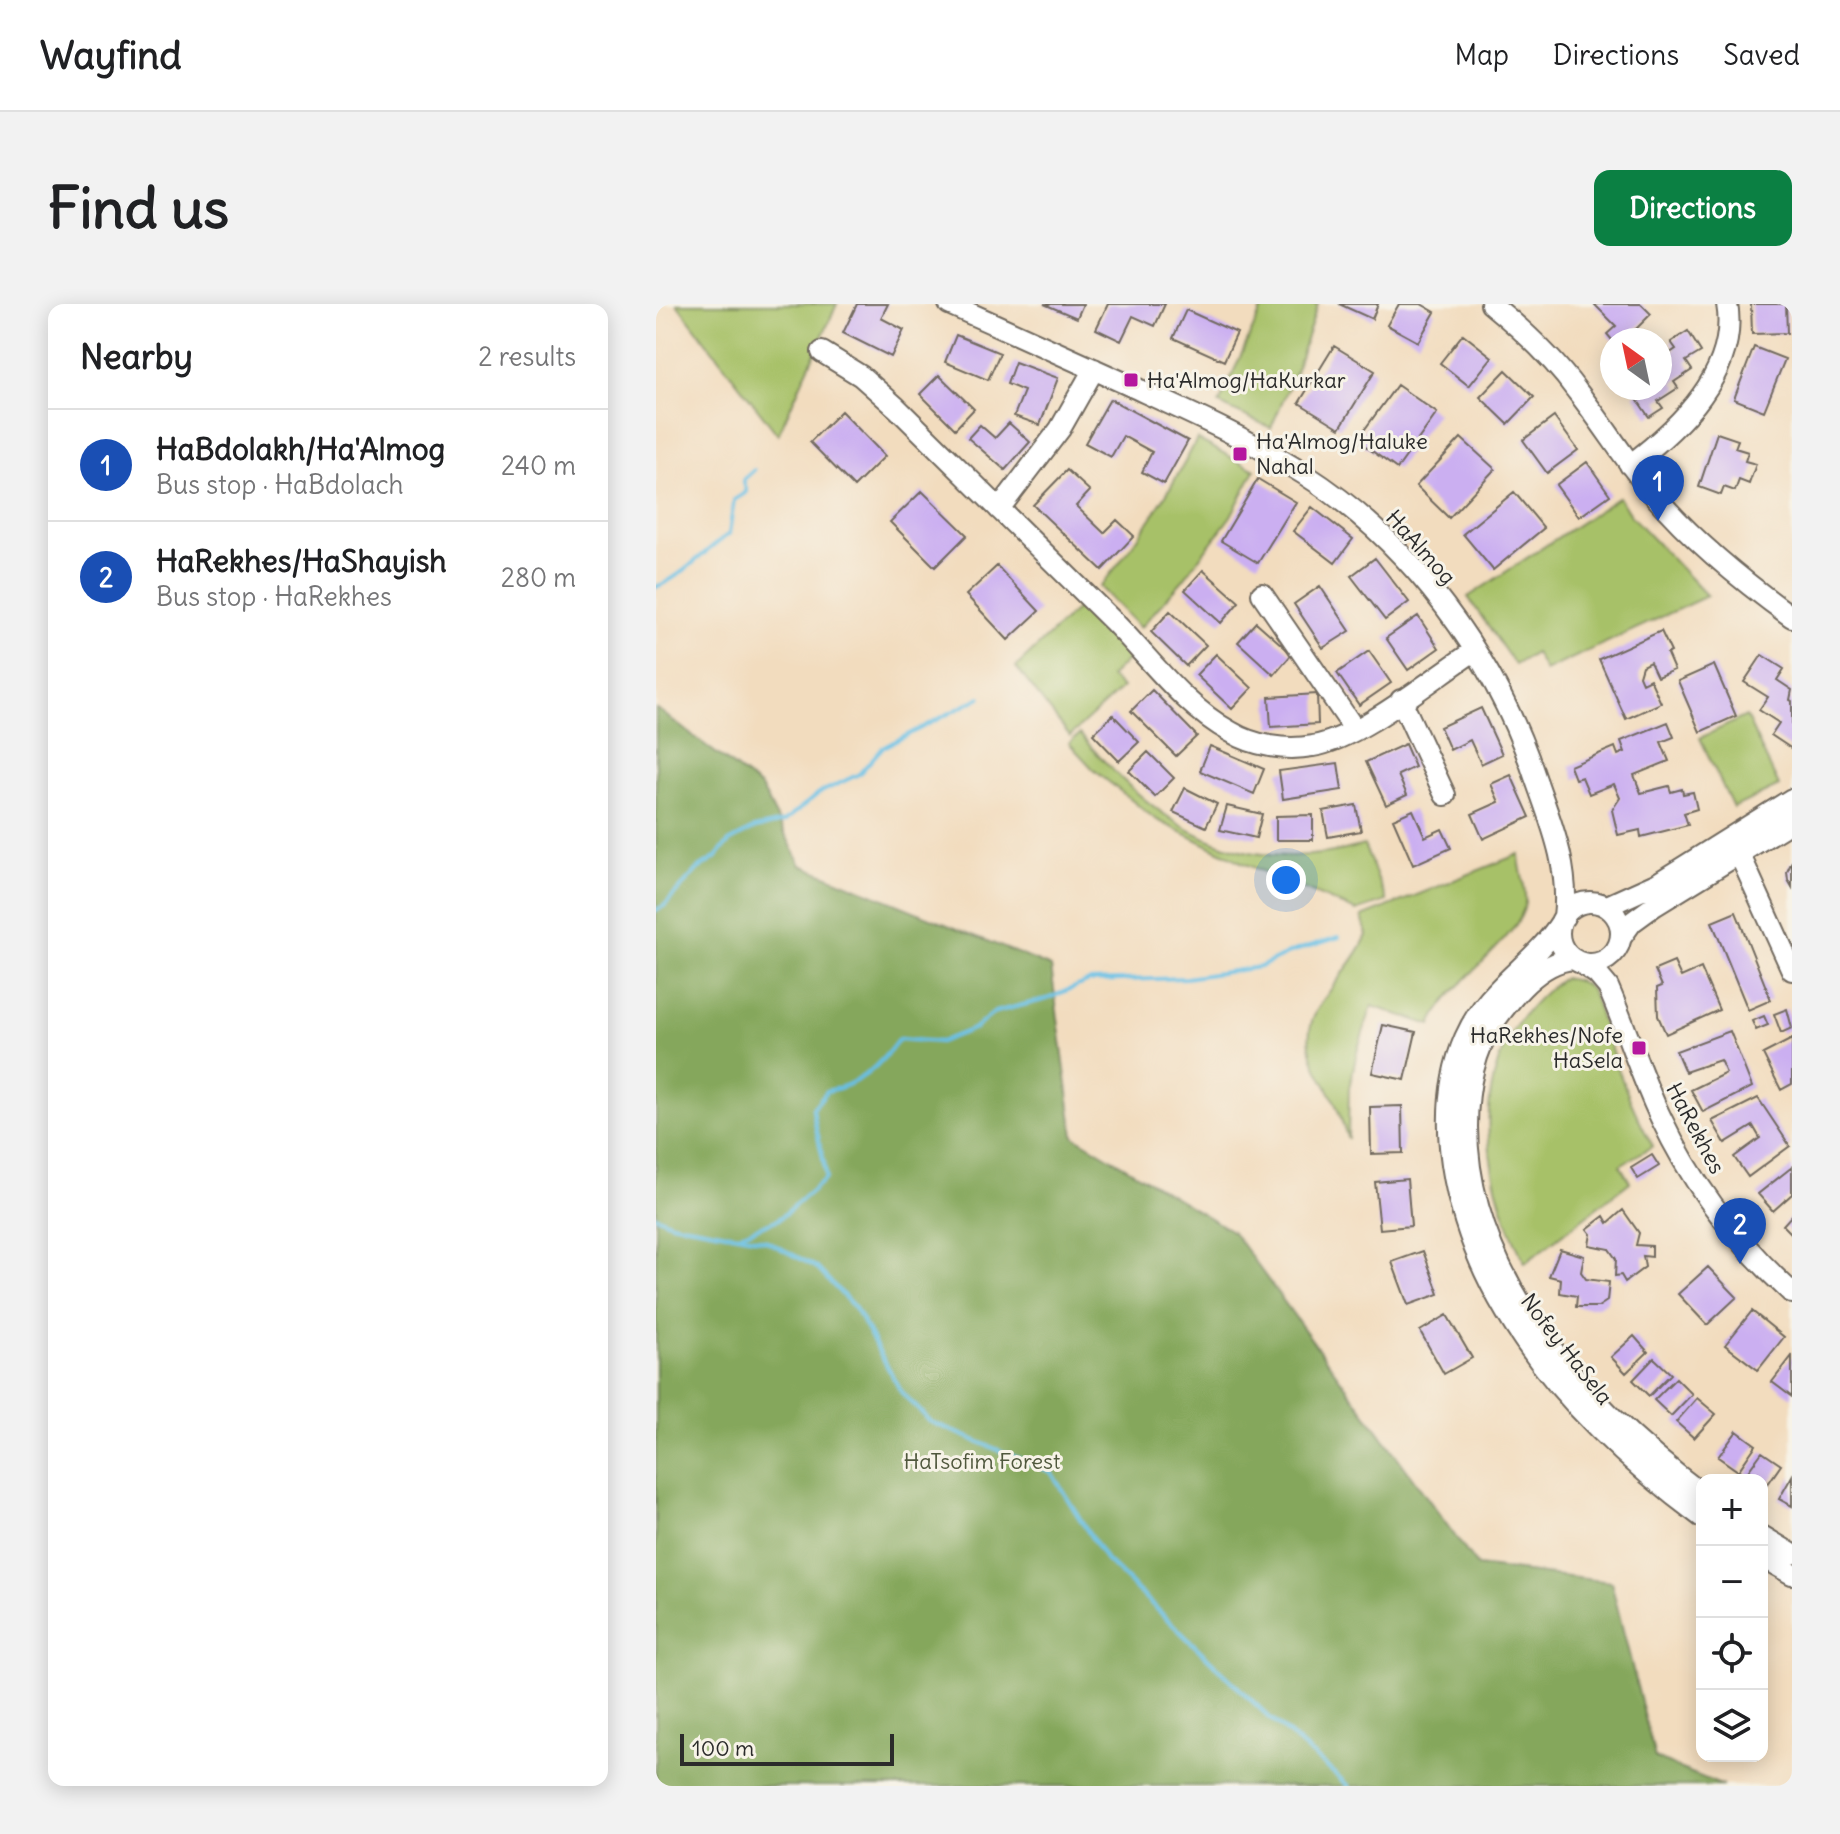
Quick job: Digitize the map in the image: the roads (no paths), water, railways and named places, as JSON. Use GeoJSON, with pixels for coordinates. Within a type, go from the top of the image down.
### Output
{"type":"FeatureCollection","features":[{"type":"Feature","properties":{"kind":"street","name":"HaAlmog"},"geometry":{"type":"LineString","coordinates":[[949,304],[1254,445],[1323,488],[1363,519],[1412,568],[1474,651],[1517,728],[1561,854],[1566,896],[1563,920]]}},
{"type":"Feature","properties":{"kind":"street"},"geometry":{"type":"LineString","coordinates":[[1491,304],[1557,366],[1652,493],[1696,540],[1792,617]]}},
{"type":"Feature","properties":{"kind":"street"},"geometry":{"type":"LineString","coordinates":[[1630,465],[1671,432],[1704,393],[1724,352],[1729,333],[1727,304]]}},
{"type":"Feature","properties":{"kind":"street"},"geometry":{"type":"LineString","coordinates":[[822,352],[877,389],[1200,712],[1252,742],[1292,748],[1331,742],[1355,730],[1474,651]]}},
{"type":"Feature","properties":{"kind":"street"},"geometry":{"type":"LineString","coordinates":[[999,509],[1060,429],[1094,369]]}},
{"type":"Feature","properties":{"kind":"street"},"geometry":{"type":"LineString","coordinates":[[1262,594],[1355,730]]}},
{"type":"Feature","properties":{"kind":"street"},"geometry":{"type":"LineString","coordinates":[[1401,700],[1445,795]]}},
{"type":"Feature","properties":{"kind":"street"},"geometry":{"type":"LineString","coordinates":[[1792,799],[1736,846],[1632,922],[1605,961],[1596,964],[1576,961],[1566,953],[1560,938],[1563,920],[1578,905],[1602,904],[1658,883],[1736,846],[1792,821]]}},
{"type":"Feature","properties":{"kind":"street"},"geometry":{"type":"LineString","coordinates":[[1736,846],[1792,970]]}},
{"type":"Feature","properties":{"kind":"street","name":"HaAlmog"},"geometry":{"type":"LineString","coordinates":[[1561,854],[1579,883],[1602,904]]}},
{"type":"Feature","properties":{"kind":"street"},"geometry":{"type":"LineString","coordinates":[[1602,904],[1618,919],[1619,943]]}},
{"type":"Feature","properties":{"kind":"street","name":"Nofey HaSela"},"geometry":{"type":"LineString","coordinates":[[1563,920],[1543,947],[1489,999],[1464,1040],[1455,1067],[1450,1098],[1449,1147],[1457,1195],[1476,1256],[1524,1341],[1595,1424],[1640,1467],[1696,1512]]}},
{"type":"Feature","properties":{"kind":"street","name":"HaRekhes"},"geometry":{"type":"LineString","coordinates":[[1615,1004],[1613,980],[1619,943]]}},
{"type":"Feature","properties":{"kind":"street","name":"Nofey HaSela"},"geometry":{"type":"LineString","coordinates":[[1576,961],[1563,960],[1544,970],[1515,995],[1493,1024],[1481,1047],[1468,1100],[1468,1145],[1475,1191],[1500,1265],[1539,1330],[1608,1411],[1696,1489]]}},
{"type":"Feature","properties":{"kind":"street","name":"HaRekhes"},"geometry":{"type":"LineString","coordinates":[[1576,961],[1603,980],[1655,1106],[1684,1163],[1741,1243],[1792,1293]]}},
{"type":"Feature","properties":{"kind":"street"},"geometry":{"type":"LineString","coordinates":[[1768,1540],[1792,1554]]}},
{"type":"Feature","properties":{"kind":"street"},"geometry":{"type":"LineString","coordinates":[[1768,1560],[1792,1574]]}},
{"type":"Feature","properties":{"kind":"waterway"},"geometry":{"type":"LineString","coordinates":[[656,587],[675,577],[729,534],[734,500],[747,492],[743,480],[754,470]]}},
{"type":"Feature","properties":{"kind":"waterway"},"geometry":{"type":"LineString","coordinates":[[656,910],[664,906],[698,869],[715,858],[729,842],[755,828],[784,822],[819,793],[859,774],[882,748],[981,697]]}},
{"type":"Feature","properties":{"kind":"waterway"},"geometry":{"type":"LineString","coordinates":[[738,1235],[779,1219],[826,1178],[813,1108],[827,1091],[849,1084],[868,1073],[899,1039],[940,1042],[975,1028],[995,1012],[1047,999],[1089,981],[1186,978],[1260,967],[1291,952],[1339,937]]}},
{"type":"Feature","properties":{"kind":"waterway"},"geometry":{"type":"LineString","coordinates":[[656,1216],[671,1223],[765,1240],[816,1267],[855,1308],[902,1393],[931,1422],[1051,1472],[1105,1559],[1272,1720],[1349,1786]]}},
{"type":"Feature","properties":{"kind":"place","name":"Ha'Almog/HaKurkar"},"geometry":{"type":"Point","coordinates":[1131,380]}},
{"type":"Feature","properties":{"kind":"place","name":"Ha'Almog/Haluke Nahal"},"geometry":{"type":"Point","coordinates":[1240,454]}},
{"type":"Feature","properties":{"kind":"place","name":"HaBdolakh/Ha'Almog"},"geometry":{"type":"Point","coordinates":[1658,521]}},
{"type":"Feature","properties":{"kind":"place","name":"HaRekhes/Nofe HaSela"},"geometry":{"type":"Point","coordinates":[1639,1048]}},
{"type":"Feature","properties":{"kind":"place","name":"HaRekhes/HaShayish"},"geometry":{"type":"Point","coordinates":[1740,1264]}},
{"type":"Feature","properties":{"kind":"park label","name":"HaTsofim Forest"},"geometry":{"type":"Point","coordinates":[982,1461]}}]}
